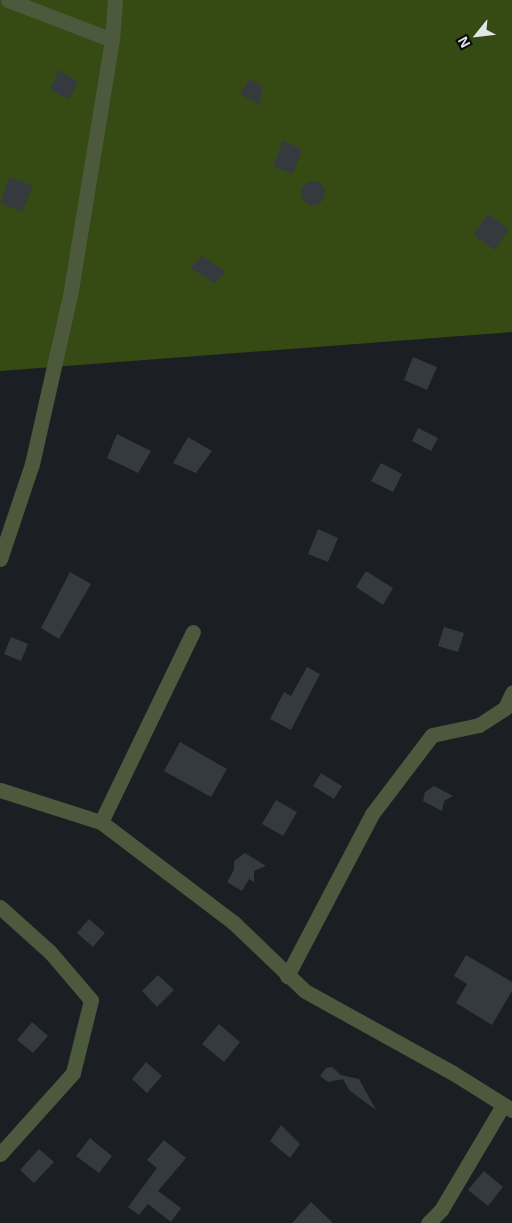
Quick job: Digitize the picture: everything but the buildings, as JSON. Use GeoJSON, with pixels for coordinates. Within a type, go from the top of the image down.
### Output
{"type":"FeatureCollection","features":[{"type":"Feature","properties":{"kind":"street"},"geometry":{"type":"LineString","coordinates":[[8,0],[112,40]]}},
{"type":"Feature","properties":{"kind":"street"},"geometry":{"type":"LineString","coordinates":[[0,559],[32,464],[70,296],[112,40],[115,0]]}},
{"type":"Feature","properties":{"kind":"street"},"geometry":{"type":"LineString","coordinates":[[101,822],[193,632]]}},
{"type":"Feature","properties":{"kind":"street"},"geometry":{"type":"LineString","coordinates":[[287,976],[372,814],[432,734],[479,725],[505,708],[512,693]]}},
{"type":"Feature","properties":{"kind":"street"},"geometry":{"type":"LineString","coordinates":[[0,790],[101,822],[234,923],[304,992],[452,1073],[508,1108],[441,1210],[428,1223]]}},
{"type":"Feature","properties":{"kind":"street"},"geometry":{"type":"LineString","coordinates":[[0,907],[50,952],[91,1000],[73,1074],[0,1154]]}},
{"type":"Feature","properties":{"kind":"green space"},"geometry":{"type":"Polygon","coordinates":[[[0,0],[512,0],[512,332],[0,371],[0,0]]]}}]}
